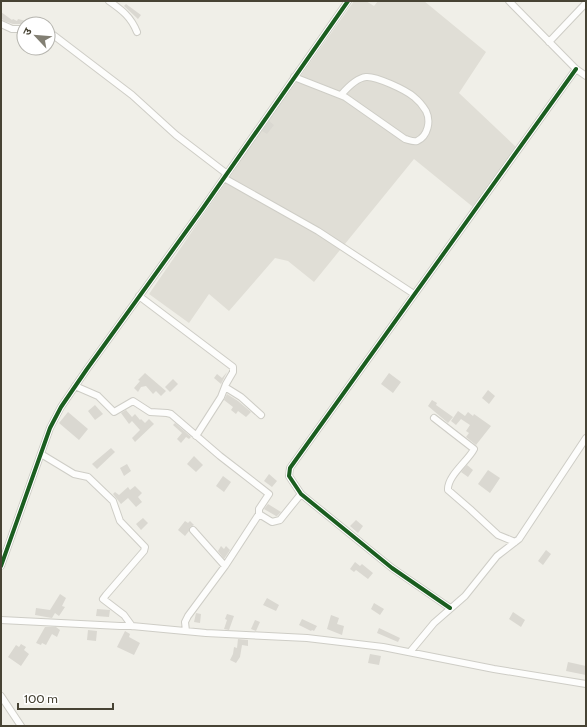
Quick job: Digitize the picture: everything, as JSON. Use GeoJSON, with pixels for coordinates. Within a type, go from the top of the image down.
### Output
{"type":"FeatureCollection","features":[{"type":"Feature","properties":{"kind":"street"},"geometry":{"type":"LineString","coordinates":[[109,1],[131,19],[137,32]]}},
{"type":"Feature","properties":{"kind":"street"},"geometry":{"type":"LineString","coordinates":[[1,566],[53,421],[75,386],[348,1]]}},
{"type":"Feature","properties":{"kind":"street"},"geometry":{"type":"LineString","coordinates":[[509,1],[576,69],[586,76]]}},
{"type":"Feature","properties":{"kind":"street"},"geometry":{"type":"LineString","coordinates":[[549,42],[586,3]]}},
{"type":"Feature","properties":{"kind":"street"},"geometry":{"type":"LineString","coordinates":[[1,24],[12,29],[16,29]]}},
{"type":"Feature","properties":{"kind":"street"},"geometry":{"type":"LineString","coordinates":[[56,37],[132,95],[176,135],[224,174],[318,231],[414,294]]}},
{"type":"Feature","properties":{"kind":"street"},"geometry":{"type":"LineString","coordinates":[[450,608],[388,565],[301,494],[290,476],[290,468],[576,69]]}},
{"type":"Feature","properties":{"kind":"street"},"geometry":{"type":"LineString","coordinates":[[294,76],[341,95],[405,139],[417,141],[422,137],[428,128],[428,116],[420,103],[406,92],[373,77],[361,78],[341,95]]}},
{"type":"Feature","properties":{"kind":"street"},"geometry":{"type":"LineString","coordinates":[[139,296],[232,366],[233,372],[218,402],[196,436]]}},
{"type":"Feature","properties":{"kind":"street"},"geometry":{"type":"LineString","coordinates":[[75,386],[98,396],[114,412],[133,400],[150,412],[169,413],[269,494],[259,509],[259,514],[225,566],[188,616],[185,622],[186,631]]}},
{"type":"Feature","properties":{"kind":"street"},"geometry":{"type":"LineString","coordinates":[[225,387],[241,397],[261,415]]}},
{"type":"Feature","properties":{"kind":"street"},"geometry":{"type":"LineString","coordinates":[[434,418],[474,449],[458,469],[448,486],[448,490],[498,535],[515,542]]}},
{"type":"Feature","properties":{"kind":"street"},"geometry":{"type":"LineString","coordinates":[[410,652],[434,623],[465,596],[497,556],[522,535],[586,438]]}},
{"type":"Feature","properties":{"kind":"street"},"geometry":{"type":"LineString","coordinates":[[41,454],[74,474],[88,477],[111,499],[114,503],[120,521],[145,548],[103,599],[124,616],[132,626]]}},
{"type":"Feature","properties":{"kind":"street"},"geometry":{"type":"LineString","coordinates":[[259,514],[272,522],[280,520],[301,494]]}},
{"type":"Feature","properties":{"kind":"street"},"geometry":{"type":"LineString","coordinates":[[193,530],[225,566]]}},
{"type":"Feature","properties":{"kind":"street"},"geometry":{"type":"LineString","coordinates":[[1,620],[132,626],[186,631],[307,638],[410,652],[501,670],[586,684]]}},
{"type":"Feature","properties":{"kind":"street"},"geometry":{"type":"LineString","coordinates":[[1,696],[21,726]]}},
{"type":"Feature","properties":{"kind":"shaded area"},"geometry":{"type":"Polygon","coordinates":[[[354,1],[366,1],[374,6],[378,1],[424,1],[486,52],[459,93],[516,147],[473,207],[414,159],[314,282],[288,261],[275,258],[229,311],[209,294],[189,323],[149,294],[257,137],[354,1]]]}},
{"type":"Feature","properties":{"kind":"building"},"geometry":{"type":"Polygon","coordinates":[[[126,4],[141,15],[138,19],[124,6],[126,4]]]}},
{"type":"Feature","properties":{"kind":"building"},"geometry":{"type":"Polygon","coordinates":[[[1,12],[12,20],[16,20],[16,24],[4,21],[1,18],[1,12]]]}},
{"type":"Feature","properties":{"kind":"building"},"geometry":{"type":"Polygon","coordinates":[[[269,121],[274,125],[267,134],[262,131],[269,121]]]}},
{"type":"Feature","properties":{"kind":"building"},"geometry":{"type":"Polygon","coordinates":[[[227,372],[221,384],[214,378],[217,374],[222,378],[227,372]]]}},
{"type":"Feature","properties":{"kind":"building"},"geometry":{"type":"Polygon","coordinates":[[[145,373],[166,391],[161,396],[156,391],[153,394],[146,386],[141,387],[138,392],[134,388],[140,381],[138,380],[145,373]]]}},
{"type":"Feature","properties":{"kind":"building"},"geometry":{"type":"Polygon","coordinates":[[[389,373],[401,382],[393,393],[381,384],[389,373]]]}},
{"type":"Feature","properties":{"kind":"building"},"geometry":{"type":"Polygon","coordinates":[[[173,379],[178,384],[170,392],[165,387],[173,379]]]}},
{"type":"Feature","properties":{"kind":"building"},"geometry":{"type":"Polygon","coordinates":[[[488,390],[495,396],[489,404],[482,398],[488,390]]]}},
{"type":"Feature","properties":{"kind":"building"},"geometry":{"type":"Polygon","coordinates":[[[227,394],[251,412],[246,417],[238,411],[236,414],[231,410],[233,407],[224,400],[227,394]]]}},
{"type":"Feature","properties":{"kind":"building"},"geometry":{"type":"Polygon","coordinates":[[[432,400],[437,403],[436,405],[453,417],[448,423],[428,406],[432,400]]]}},
{"type":"Feature","properties":{"kind":"building"},"geometry":{"type":"Polygon","coordinates":[[[95,405],[103,414],[95,420],[88,411],[95,405]]]}},
{"type":"Feature","properties":{"kind":"building"},"geometry":{"type":"Polygon","coordinates":[[[126,410],[132,417],[135,414],[145,423],[149,419],[154,424],[135,442],[132,438],[140,430],[132,421],[129,424],[121,413],[126,410]]]}},
{"type":"Feature","properties":{"kind":"building"},"geometry":{"type":"Polygon","coordinates":[[[458,411],[465,416],[468,412],[473,416],[474,414],[491,426],[476,445],[466,437],[469,433],[466,431],[470,425],[461,419],[456,425],[451,421],[458,411]]]}},
{"type":"Feature","properties":{"kind":"building"},"geometry":{"type":"Polygon","coordinates":[[[68,412],[88,429],[79,440],[59,423],[68,412]]]}},
{"type":"Feature","properties":{"kind":"building"},"geometry":{"type":"Polygon","coordinates":[[[175,423],[191,437],[189,439],[186,437],[181,443],[177,439],[182,433],[173,425],[175,423]]]}},
{"type":"Feature","properties":{"kind":"building"},"geometry":{"type":"Polygon","coordinates":[[[111,448],[115,452],[97,469],[92,464],[111,448]]]}},
{"type":"Feature","properties":{"kind":"building"},"geometry":{"type":"Polygon","coordinates":[[[194,456],[203,465],[196,472],[187,464],[194,456]]]}},
{"type":"Feature","properties":{"kind":"building"},"geometry":{"type":"Polygon","coordinates":[[[127,464],[131,471],[124,476],[120,468],[127,464]]]}},
{"type":"Feature","properties":{"kind":"building"},"geometry":{"type":"Polygon","coordinates":[[[467,465],[473,470],[468,477],[461,472],[467,465]]]}},
{"type":"Feature","properties":{"kind":"building"},"geometry":{"type":"Polygon","coordinates":[[[488,470],[500,478],[490,493],[478,484],[488,470]]]}},
{"type":"Feature","properties":{"kind":"building"},"geometry":{"type":"Polygon","coordinates":[[[269,474],[277,481],[272,487],[264,481],[269,474]]]}},
{"type":"Feature","properties":{"kind":"building"},"geometry":{"type":"Polygon","coordinates":[[[223,476],[231,482],[224,492],[216,486],[223,476]]]}},
{"type":"Feature","properties":{"kind":"building"},"geometry":{"type":"Polygon","coordinates":[[[135,486],[142,493],[138,497],[142,502],[136,507],[128,498],[121,504],[113,494],[115,492],[119,495],[128,487],[130,490],[135,486]]]}},
{"type":"Feature","properties":{"kind":"building"},"geometry":{"type":"Polygon","coordinates":[[[268,504],[281,512],[276,516],[264,509],[268,504]]]}},
{"type":"Feature","properties":{"kind":"building"},"geometry":{"type":"Polygon","coordinates":[[[143,518],[148,523],[141,530],[136,524],[143,518]]]}},
{"type":"Feature","properties":{"kind":"building"},"geometry":{"type":"Polygon","coordinates":[[[356,520],[363,526],[358,533],[350,526],[356,520]]]}},
{"type":"Feature","properties":{"kind":"building"},"geometry":{"type":"Polygon","coordinates":[[[185,521],[188,523],[190,521],[194,525],[190,527],[185,536],[178,530],[185,521]]]}},
{"type":"Feature","properties":{"kind":"building"},"geometry":{"type":"Polygon","coordinates":[[[221,546],[224,549],[226,546],[230,550],[224,559],[218,551],[221,546]]]}},
{"type":"Feature","properties":{"kind":"building"},"geometry":{"type":"Polygon","coordinates":[[[546,550],[551,554],[543,565],[538,561],[546,550]]]}},
{"type":"Feature","properties":{"kind":"building"},"geometry":{"type":"Polygon","coordinates":[[[355,562],[360,566],[362,564],[373,573],[368,579],[356,570],[354,572],[350,569],[355,562]]]}},
{"type":"Feature","properties":{"kind":"building"},"geometry":{"type":"Polygon","coordinates":[[[60,594],[66,598],[62,606],[65,607],[59,616],[55,613],[52,618],[35,615],[36,608],[50,610],[60,594]]]}},
{"type":"Feature","properties":{"kind":"building"},"geometry":{"type":"Polygon","coordinates":[[[267,598],[279,605],[276,611],[263,605],[267,598]]]}},
{"type":"Feature","properties":{"kind":"building"},"geometry":{"type":"Polygon","coordinates":[[[374,603],[384,609],[380,615],[371,609],[374,603]]]}},
{"type":"Feature","properties":{"kind":"building"},"geometry":{"type":"Polygon","coordinates":[[[97,609],[110,610],[109,617],[96,616],[97,609]]]}},
{"type":"Feature","properties":{"kind":"building"},"geometry":{"type":"Polygon","coordinates":[[[513,612],[525,620],[521,627],[509,619],[513,612]]]}},
{"type":"Feature","properties":{"kind":"building"},"geometry":{"type":"Polygon","coordinates":[[[196,613],[201,614],[200,623],[194,622],[196,613]]]}},
{"type":"Feature","properties":{"kind":"building"},"geometry":{"type":"Polygon","coordinates":[[[227,614],[234,616],[229,630],[224,629],[227,614]]]}},
{"type":"Feature","properties":{"kind":"building"},"geometry":{"type":"Polygon","coordinates":[[[331,615],[339,618],[337,624],[344,626],[342,635],[327,629],[331,615]]]}},
{"type":"Feature","properties":{"kind":"building"},"geometry":{"type":"Polygon","coordinates":[[[302,619],[317,626],[314,631],[299,625],[302,619]]]}},
{"type":"Feature","properties":{"kind":"building"},"geometry":{"type":"Polygon","coordinates":[[[255,620],[260,622],[256,631],[251,629],[255,620]]]}},
{"type":"Feature","properties":{"kind":"building"},"geometry":{"type":"Polygon","coordinates":[[[45,627],[56,627],[60,630],[57,637],[52,634],[46,645],[42,643],[41,645],[36,643],[45,627]]]}},
{"type":"Feature","properties":{"kind":"building"},"geometry":{"type":"Polygon","coordinates":[[[379,628],[400,638],[398,642],[377,633],[379,628]]]}},
{"type":"Feature","properties":{"kind":"building"},"geometry":{"type":"Polygon","coordinates":[[[88,630],[97,631],[96,641],[87,640],[88,630]]]}},
{"type":"Feature","properties":{"kind":"building"},"geometry":{"type":"Polygon","coordinates":[[[125,631],[130,634],[129,637],[140,643],[134,655],[117,647],[125,631]]]}},
{"type":"Feature","properties":{"kind":"building"},"geometry":{"type":"Polygon","coordinates":[[[238,639],[248,640],[248,646],[242,645],[240,657],[236,663],[230,660],[234,647],[237,648],[238,639]]]}},
{"type":"Feature","properties":{"kind":"building"},"geometry":{"type":"Polygon","coordinates":[[[21,644],[26,647],[24,650],[29,654],[21,666],[8,657],[16,645],[19,647],[21,644]]]}},
{"type":"Feature","properties":{"kind":"building"},"geometry":{"type":"Polygon","coordinates":[[[370,654],[381,656],[379,665],[368,663],[370,654]]]}},
{"type":"Feature","properties":{"kind":"building"},"geometry":{"type":"Polygon","coordinates":[[[568,662],[586,666],[586,675],[566,671],[568,662]]]}},
{"type":"Feature","properties":{"kind":"cycle path"},"geometry":{"type":"LineString","coordinates":[[1,566],[50,428],[61,407],[348,1]]}},
{"type":"Feature","properties":{"kind":"cycle path"},"geometry":{"type":"LineString","coordinates":[[450,608],[392,568],[301,494],[289,476],[290,468],[576,69]]}}]}
